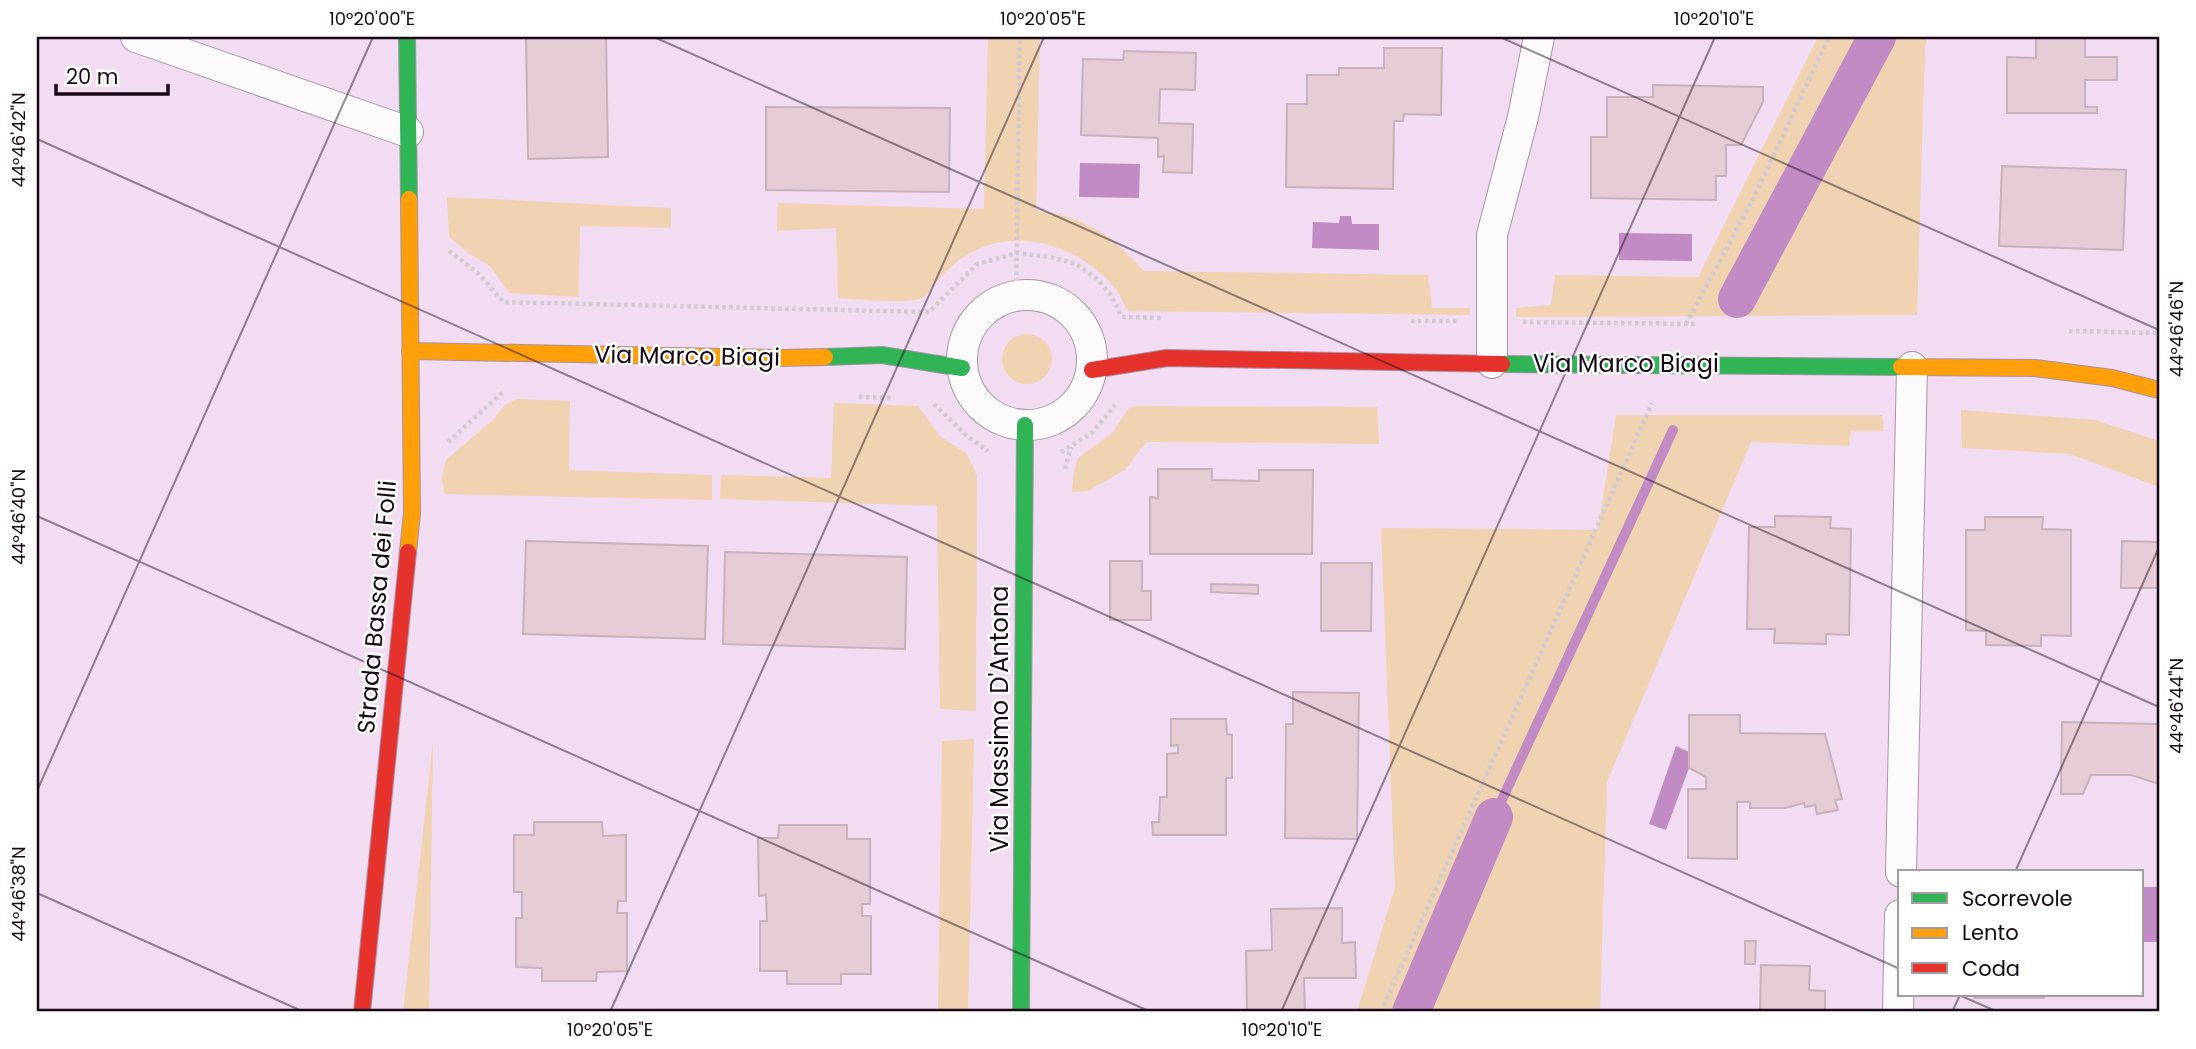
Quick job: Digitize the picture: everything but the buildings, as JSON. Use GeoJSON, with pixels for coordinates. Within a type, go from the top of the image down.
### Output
{"type":"FeatureCollection","features":[{"type":"Feature","properties":{"kind":"street"},"geometry":{"type":"LineString","coordinates":[[136,37],[408,132]]}},
{"type":"Feature","properties":{"kind":"street","name":"Strada Bassa dei Folli"},"geometry":{"type":"LineString","coordinates":[[362,1012],[412,513],[407,37]]}},
{"type":"Feature","properties":{"kind":"street"},"geometry":{"type":"LineString","coordinates":[[1492,363],[1492,235],[1523,117],[1539,37]]}},
{"type":"Feature","properties":{"kind":"street"},"geometry":{"type":"LineString","coordinates":[[1016,296],[1036,296],[1056,302],[1072,313],[1085,330],[1091,349],[1092,370],[1087,388],[1076,404],[1062,416],[1025,435],[990,414],[977,401],[967,386],[962,368],[963,348],[969,330],[981,314],[997,302],[1016,296]]}},
{"type":"Feature","properties":{"kind":"street","name":"Via Marco Biagi"},"geometry":{"type":"LineString","coordinates":[[410,351],[780,358],[882,355],[962,368]]}},
{"type":"Feature","properties":{"kind":"street","name":"Via Marco Biagi"},"geometry":{"type":"LineString","coordinates":[[1092,370],[1167,358],[2035,368],[2112,378],[2159,390]]}},
{"type":"Feature","properties":{"kind":"street"},"geometry":{"type":"LineString","coordinates":[[1901,870],[1912,367]]}},
{"type":"Feature","properties":{"kind":"street","name":"Via Massimo D'Antona"},"geometry":{"type":"LineString","coordinates":[[1021,1012],[1025,435]]}},
{"type":"Feature","properties":{"kind":"path"},"geometry":{"type":"LineString","coordinates":[[1016,296],[1020,37]]}},
{"type":"Feature","properties":{"kind":"path"},"geometry":{"type":"LineString","coordinates":[[1381,1012],[1667,365],[1752,201],[1829,37]]}},
{"type":"Feature","properties":{"kind":"path"},"geometry":{"type":"LineString","coordinates":[[445,245],[451,254],[478,273],[503,302],[929,312],[977,264],[1017,253],[1050,257],[1076,264],[1097,279],[1110,294],[1122,317],[1163,318]]}},
{"type":"Feature","properties":{"kind":"path"},"geometry":{"type":"LineString","coordinates":[[1410,321],[1700,324]]}},
{"type":"Feature","properties":{"kind":"path"},"geometry":{"type":"LineString","coordinates":[[2062,331],[2159,333]]}},
{"type":"Feature","properties":{"kind":"path"},"geometry":{"type":"LineString","coordinates":[[440,449],[506,390],[515,391]]}},
{"type":"Feature","properties":{"kind":"path"},"geometry":{"type":"LineString","coordinates":[[853,397],[903,398]]}},
{"type":"Feature","properties":{"kind":"path"},"geometry":{"type":"LineString","coordinates":[[928,399],[967,436],[989,452],[1025,435],[1062,452],[1092,433],[1117,403]]}},
{"type":"Feature","properties":{"kind":"shaded area"},"geometry":{"type":"Polygon","coordinates":[[[988,37],[1040,37],[1036,210],[1069,217],[1096,229],[1120,247],[1143,271],[1428,275],[1432,308],[1470,308],[1470,315],[1128,311],[1115,288],[1085,261],[1067,251],[1029,241],[989,245],[970,253],[946,271],[925,296],[918,299],[883,301],[838,298],[836,228],[777,231],[778,203],[984,209],[988,37]]]}},
{"type":"Feature","properties":{"kind":"shaded area"},"geometry":{"type":"Polygon","coordinates":[[[1818,37],[1927,37],[1917,315],[1516,317],[1516,308],[1551,305],[1555,275],[1698,277],[1818,37]]]}},
{"type":"Feature","properties":{"kind":"shaded area"},"geometry":{"type":"Polygon","coordinates":[[[1080,163],[1140,164],[1139,198],[1079,197],[1080,163]]]}},
{"type":"Feature","properties":{"kind":"shaded area"},"geometry":{"type":"Polygon","coordinates":[[[447,197],[671,208],[671,228],[580,226],[579,297],[509,293],[490,266],[449,237],[447,197]]]}},
{"type":"Feature","properties":{"kind":"shaded area"},"geometry":{"type":"Polygon","coordinates":[[[1340,216],[1351,216],[1352,224],[1379,224],[1379,250],[1312,248],[1313,222],[1339,223],[1340,216]]]}},
{"type":"Feature","properties":{"kind":"shaded area"},"geometry":{"type":"Polygon","coordinates":[[[1619,233],[1692,234],[1692,261],[1619,260],[1619,233]]]}},
{"type":"Feature","properties":{"kind":"shaded area"},"geometry":{"type":"Polygon","coordinates":[[[1027,334],[1045,341],[1052,359],[1045,377],[1027,384],[1009,377],[1002,359],[1009,341],[1027,334]]]}},
{"type":"Feature","properties":{"kind":"shaded area"},"geometry":{"type":"Polygon","coordinates":[[[517,399],[570,401],[569,470],[712,475],[712,500],[444,494],[442,477],[446,460],[493,420],[505,405],[517,399]]]}},
{"type":"Feature","properties":{"kind":"shaded area"},"geometry":{"type":"Polygon","coordinates":[[[834,403],[918,406],[940,436],[967,454],[977,476],[976,711],[940,709],[937,506],[720,499],[721,475],[831,478],[834,403]]]}},
{"type":"Feature","properties":{"kind":"shaded area"},"geometry":{"type":"Polygon","coordinates":[[[1377,407],[1379,444],[1146,442],[1125,470],[1088,491],[1072,492],[1078,458],[1112,433],[1129,408],[1377,407]]]}},
{"type":"Feature","properties":{"kind":"shaded area"},"geometry":{"type":"Polygon","coordinates":[[[1961,410],[2095,420],[2159,441],[2159,487],[2070,454],[1962,448],[1961,410]]]}},
{"type":"Feature","properties":{"kind":"shaded area"},"geometry":{"type":"Polygon","coordinates":[[[1616,415],[1882,415],[1884,431],[1851,431],[1849,446],[1751,442],[1607,782],[1600,1012],[1357,1012],[1395,887],[1381,528],[1598,530],[1616,415]]]}},
{"type":"Feature","properties":{"kind":"shaded area"},"geometry":{"type":"Polygon","coordinates":[[[974,739],[968,1012],[938,1012],[942,741],[974,739]]]}},
{"type":"Feature","properties":{"kind":"shaded area"},"geometry":{"type":"Polygon","coordinates":[[[433,741],[429,1012],[403,1012],[433,741]]]}},
{"type":"Feature","properties":{"kind":"shaded area"},"geometry":{"type":"Polygon","coordinates":[[[1676,746],[1689,752],[1689,768],[1666,830],[1649,824],[1676,746]]]}},
{"type":"Feature","properties":{"kind":"shaded area"},"geometry":{"type":"Polygon","coordinates":[[[2144,887],[2159,887],[2159,942],[2144,942],[2144,887]]]}},
{"type":"Feature","properties":{"kind":"waterway"},"geometry":{"type":"LineString","coordinates":[[1737,299],[1877,37]]}},
{"type":"Feature","properties":{"kind":"waterway"},"geometry":{"type":"LineString","coordinates":[[1494,817],[1673,430]]}},
{"type":"Feature","properties":{"kind":"waterway"},"geometry":{"type":"LineString","coordinates":[[1411,1012],[1494,817]]}},
{"type":"Feature","properties":{"kind":"traffic: fast"},"geometry":{"type":"LineString","coordinates":[[407,37],[409,199]]}},
{"type":"Feature","properties":{"kind":"traffic: fast"},"geometry":{"type":"LineString","coordinates":[[825,357],[882,355],[962,368]]}},
{"type":"Feature","properties":{"kind":"traffic: fast"},"geometry":{"type":"LineString","coordinates":[[1502,364],[1901,367]]}},
{"type":"Feature","properties":{"kind":"traffic: fast"},"geometry":{"type":"LineString","coordinates":[[1021,1012],[1025,425]]}},
{"type":"Feature","properties":{"kind":"traffic: slow"},"geometry":{"type":"LineString","coordinates":[[408,552],[412,513],[409,199]]}},
{"type":"Feature","properties":{"kind":"traffic: slow"},"geometry":{"type":"LineString","coordinates":[[410,351],[825,357]]}},
{"type":"Feature","properties":{"kind":"traffic: slow"},"geometry":{"type":"LineString","coordinates":[[1901,367],[2035,368],[2112,378],[2159,390]]}},
{"type":"Feature","properties":{"kind":"traffic: jam"},"geometry":{"type":"LineString","coordinates":[[1092,370],[1167,358],[1502,364]]}},
{"type":"Feature","properties":{"kind":"traffic: jam"},"geometry":{"type":"LineString","coordinates":[[362,1012],[408,552]]}}]}
